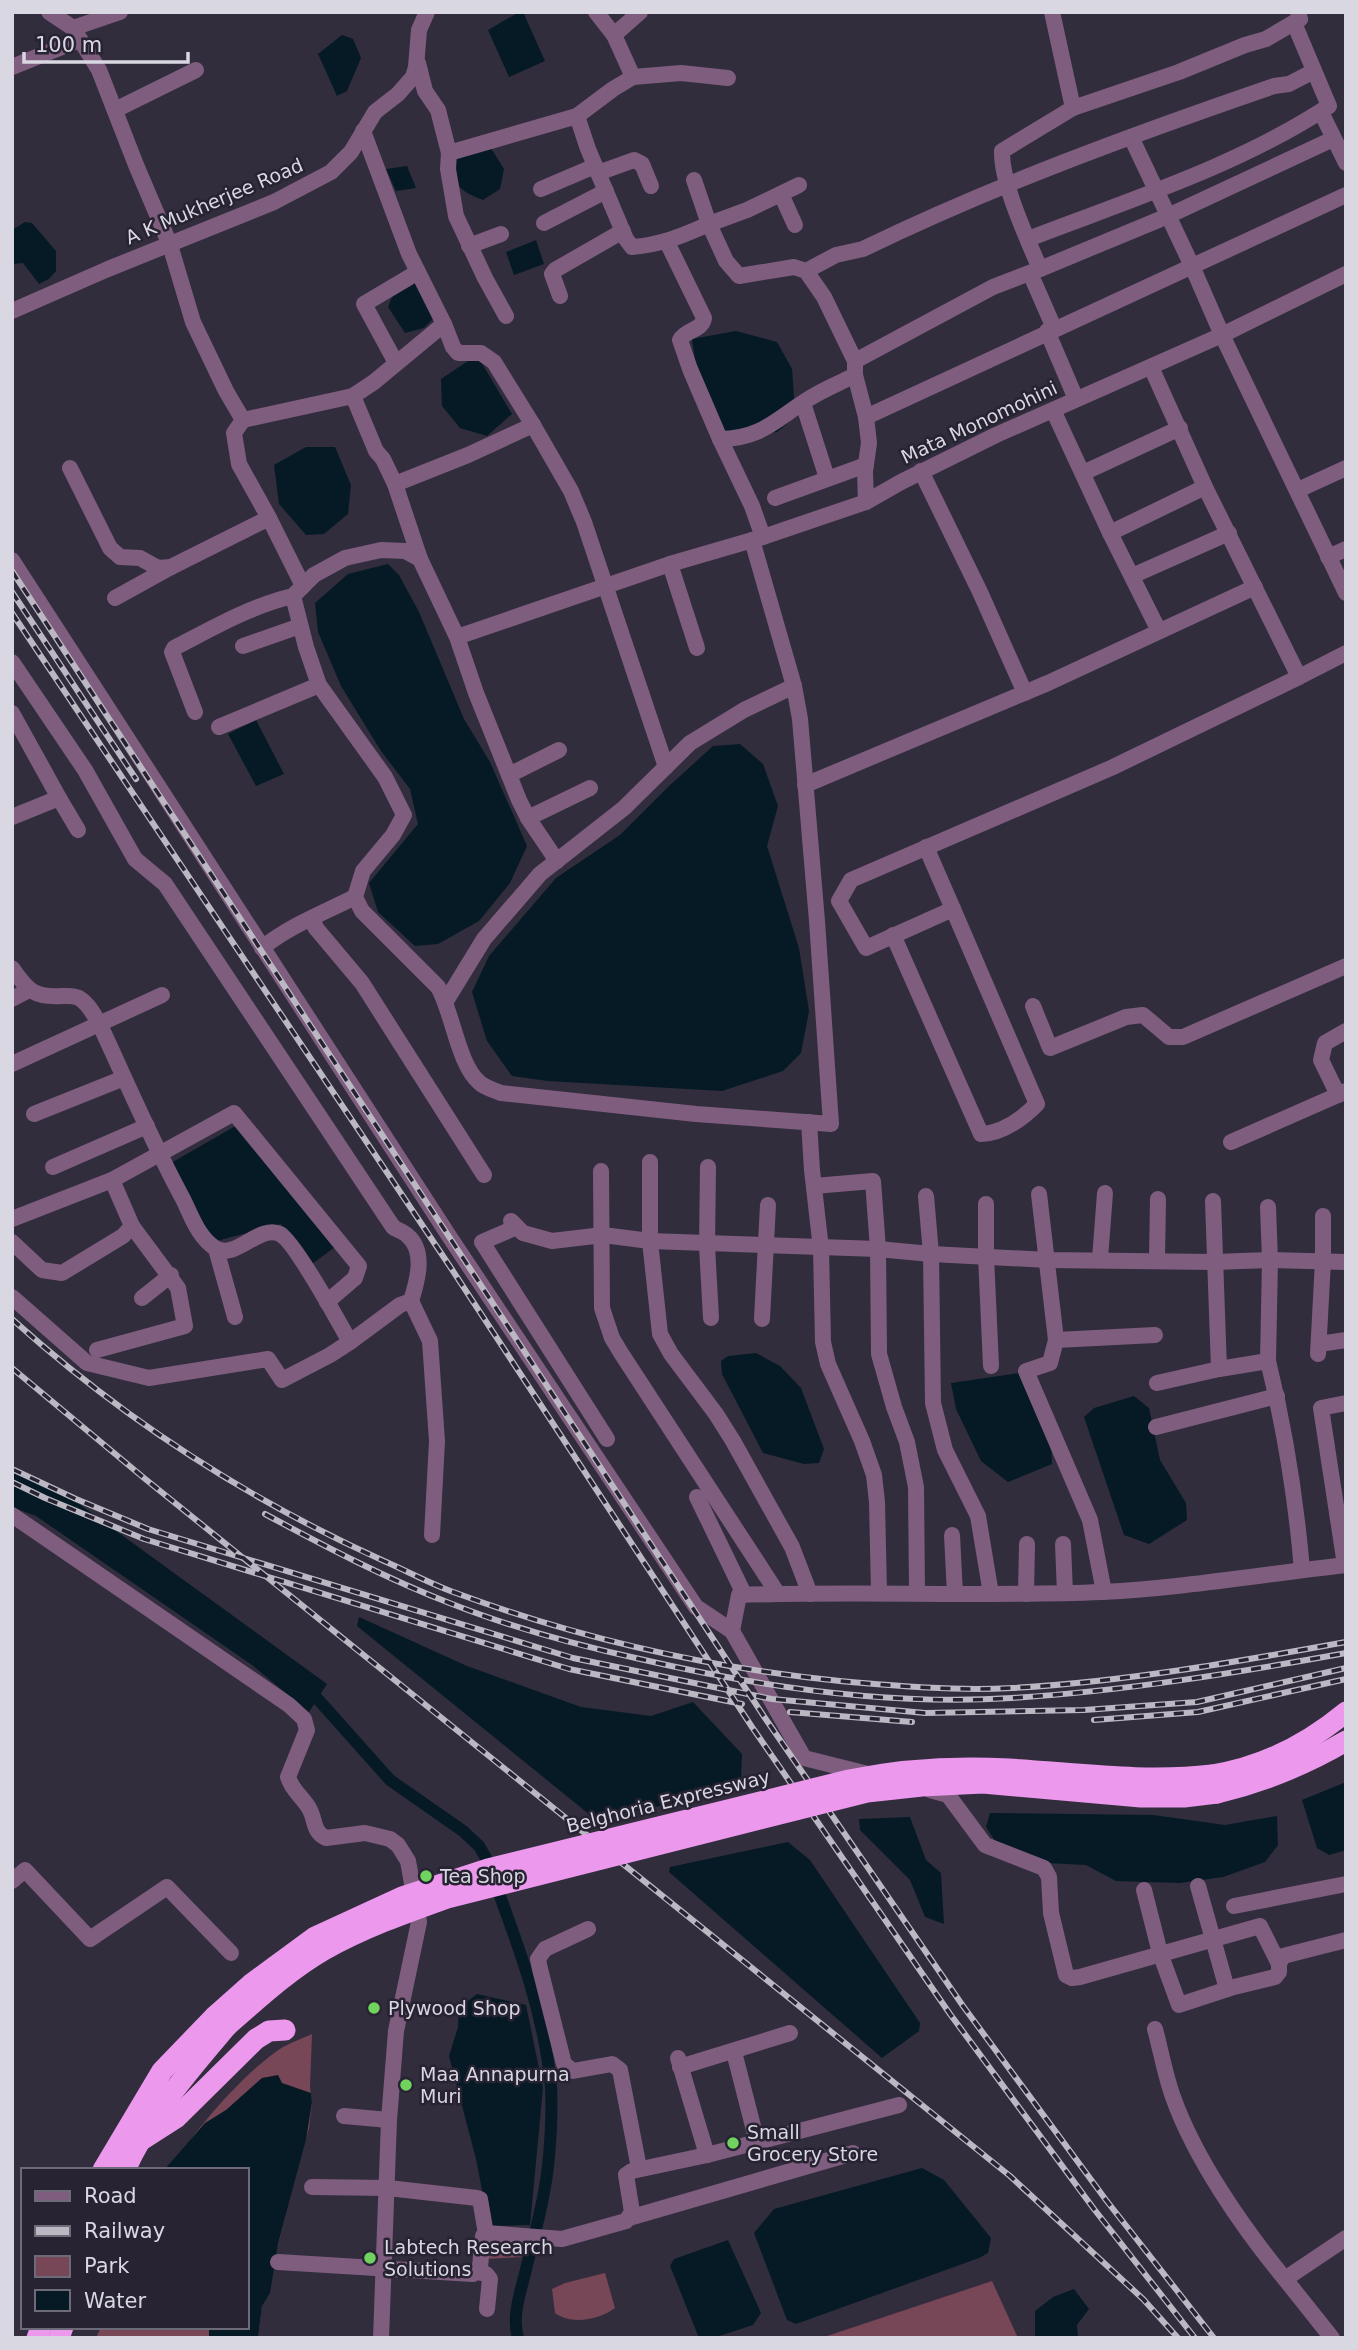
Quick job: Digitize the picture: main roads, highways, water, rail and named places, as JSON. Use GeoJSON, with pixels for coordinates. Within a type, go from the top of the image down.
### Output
{"type":"FeatureCollection","features":[{"type":"Feature","properties":{"kind":"highway","name":"Belghoria Expressway"},"geometry":{"type":"LineString","coordinates":[[1214,1784],[1237,1771],[1284,1754],[1346,1712]]}},
{"type":"Feature","properties":{"kind":"highway","name":"Belghoria Expressway"},"geometry":{"type":"LineString","coordinates":[[126,2168],[137,2143],[221,2021],[251,1984],[316,1937],[402,1897],[488,1869],[883,1773],[959,1768],[1018,1769],[1245,1786],[1296,1767],[1346,1741]]}},
{"type":"Feature","properties":{"kind":"highway","name":"Belghoria Expressway"},"geometry":{"type":"LineString","coordinates":[[104,2168],[162,2071],[221,2021]]}},
{"type":"Feature","properties":{"kind":"highway"},"geometry":{"type":"LineString","coordinates":[[137,2143],[176,2118],[256,2039],[269,2031],[285,2029]]}},
{"type":"Feature","properties":{"kind":"water"},"geometry":{"type":"Polygon","coordinates":[[[523,12],[545,61],[509,77],[488,30],[523,12]]]}},
{"type":"Feature","properties":{"kind":"water"},"geometry":{"type":"Polygon","coordinates":[[[342,35],[353,39],[361,58],[347,91],[337,96],[318,54],[342,35]]]}},
{"type":"Feature","properties":{"kind":"water"},"geometry":{"type":"Polygon","coordinates":[[[489,145],[504,169],[500,189],[483,200],[459,186],[452,159],[489,145]]]}},
{"type":"Feature","properties":{"kind":"water"},"geometry":{"type":"Polygon","coordinates":[[[407,166],[416,188],[396,191],[386,169],[407,166]]]}},
{"type":"Feature","properties":{"kind":"water"},"geometry":{"type":"Polygon","coordinates":[[[25,222],[32,223],[56,251],[56,271],[49,279],[39,284],[23,263],[12,264],[12,230],[25,222]]]}},
{"type":"Feature","properties":{"kind":"water"},"geometry":{"type":"Polygon","coordinates":[[[536,240],[544,264],[514,275],[506,252],[536,240]]]}},
{"type":"Feature","properties":{"kind":"water"},"geometry":{"type":"Polygon","coordinates":[[[418,281],[439,313],[424,328],[405,333],[388,307],[392,297],[418,281]]]}},
{"type":"Feature","properties":{"kind":"water"},"geometry":{"type":"Polygon","coordinates":[[[736,331],[777,342],[792,369],[795,411],[788,423],[777,432],[716,436],[700,396],[692,339],[736,331]]]}},
{"type":"Feature","properties":{"kind":"water"},"geometry":{"type":"Polygon","coordinates":[[[477,355],[512,414],[487,436],[460,428],[442,406],[441,379],[477,355]]]}},
{"type":"Feature","properties":{"kind":"water"},"geometry":{"type":"Polygon","coordinates":[[[306,447],[335,447],[351,485],[348,514],[324,534],[306,535],[279,504],[274,465],[306,447]]]}},
{"type":"Feature","properties":{"kind":"water"},"geometry":{"type":"Polygon","coordinates":[[[388,564],[399,575],[419,612],[464,719],[490,762],[527,846],[510,883],[479,921],[438,944],[415,946],[378,912],[369,883],[418,824],[410,789],[381,751],[341,686],[318,632],[315,603],[348,574],[388,564]]]}},
{"type":"Feature","properties":{"kind":"water"},"geometry":{"type":"Polygon","coordinates":[[[256,720],[284,774],[256,786],[228,734],[256,720]]]}},
{"type":"Feature","properties":{"kind":"water"},"geometry":{"type":"Polygon","coordinates":[[[740,744],[763,764],[778,806],[767,846],[799,948],[809,1011],[801,1053],[783,1071],[722,1091],[548,1081],[512,1076],[487,1041],[472,992],[489,956],[556,878],[620,835],[713,746],[740,744]]]}},
{"type":"Feature","properties":{"kind":"water"},"geometry":{"type":"Polygon","coordinates":[[[239,1124],[335,1247],[308,1267],[281,1224],[209,1243],[164,1167],[239,1124]]]}},
{"type":"Feature","properties":{"kind":"water"},"geometry":{"type":"Polygon","coordinates":[[[756,1353],[780,1366],[801,1388],[824,1449],[819,1463],[804,1464],[763,1453],[722,1374],[721,1361],[728,1356],[756,1353]]]}},
{"type":"Feature","properties":{"kind":"water"},"geometry":{"type":"Polygon","coordinates":[[[1019,1373],[1051,1441],[1052,1464],[1008,1482],[981,1461],[956,1409],[951,1383],[1019,1373]]]}},
{"type":"Feature","properties":{"kind":"water"},"geometry":{"type":"Polygon","coordinates":[[[1134,1396],[1149,1408],[1160,1460],[1186,1503],[1187,1520],[1149,1544],[1124,1535],[1084,1417],[1094,1408],[1134,1396]]]}},
{"type":"Feature","properties":{"kind":"water"},"geometry":{"type":"Polygon","coordinates":[[[12,1465],[79,1504],[327,1684],[309,1712],[252,1665],[36,1516],[12,1507],[12,1465]]]}},
{"type":"Feature","properties":{"kind":"water"},"geometry":{"type":"Polygon","coordinates":[[[359,1617],[467,1666],[581,1707],[651,1716],[693,1702],[742,1754],[741,1780],[721,1794],[595,1819],[357,1626],[359,1617]]]}},
{"type":"Feature","properties":{"kind":"water"},"geometry":{"type":"Polygon","coordinates":[[[1346,1782],[1346,1850],[1329,1855],[1317,1848],[1302,1800],[1346,1782]]]}},
{"type":"Feature","properties":{"kind":"water"},"geometry":{"type":"Polygon","coordinates":[[[990,1813],[1153,1815],[1225,1825],[1277,1816],[1278,1845],[1265,1862],[1223,1877],[1180,1883],[1116,1881],[1086,1865],[1047,1863],[1001,1850],[986,1827],[990,1813]]]}},
{"type":"Feature","properties":{"kind":"water"},"geometry":{"type":"Polygon","coordinates":[[[910,1817],[926,1860],[941,1873],[944,1924],[925,1917],[910,1880],[860,1830],[859,1819],[910,1817]]]}},
{"type":"Feature","properties":{"kind":"water"},"geometry":{"type":"Polygon","coordinates":[[[788,1842],[810,1860],[920,2023],[919,2031],[882,2058],[669,1872],[670,1867],[788,1842]]]}},
{"type":"Feature","properties":{"kind":"water"},"geometry":{"type":"Polygon","coordinates":[[[477,1994],[526,2005],[543,2088],[530,2225],[489,2226],[476,2159],[449,2056],[458,2027],[459,2008],[477,1994]]]}},
{"type":"Feature","properties":{"kind":"water"},"geometry":{"type":"Polygon","coordinates":[[[278,2075],[282,2083],[311,2093],[306,2140],[278,2244],[270,2293],[262,2306],[258,2338],[209,2338],[209,2329],[248,2329],[248,2168],[166,2168],[205,2123],[226,2110],[262,2078],[278,2075]]]}},
{"type":"Feature","properties":{"kind":"water"},"geometry":{"type":"Polygon","coordinates":[[[922,2168],[944,2180],[991,2238],[988,2253],[796,2324],[787,2320],[754,2233],[774,2209],[922,2168]]]}},
{"type":"Feature","properties":{"kind":"water"},"geometry":{"type":"Polygon","coordinates":[[[728,2240],[761,2313],[753,2325],[713,2338],[699,2338],[670,2266],[674,2259],[728,2240]]]}},
{"type":"Feature","properties":{"kind":"water"},"geometry":{"type":"Polygon","coordinates":[[[1074,2289],[1089,2309],[1077,2325],[1078,2338],[1035,2338],[1035,2311],[1053,2297],[1074,2289]]]}},
{"type":"Feature","properties":{"kind":"waterway"},"geometry":{"type":"LineString","coordinates":[[307,1687],[390,1780],[463,1831],[479,1846],[486,1858],[526,1971],[542,2028],[551,2087],[551,2113],[546,2184],[516,2311],[518,2338]]}},
{"type":"Feature","properties":{"kind":"railway"},"geometry":{"type":"LineString","coordinates":[[12,571],[765,1718],[963,2006],[1106,2200],[1214,2338]]}},
{"type":"Feature","properties":{"kind":"railway"},"geometry":{"type":"LineString","coordinates":[[12,592],[136,779]]}},
{"type":"Feature","properties":{"kind":"railway"},"geometry":{"type":"LineString","coordinates":[[12,613],[449,1265],[752,1727],[950,2014],[1094,2209],[1195,2338]]}},
{"type":"Feature","properties":{"kind":"railway"},"geometry":{"type":"LineString","coordinates":[[12,1319],[142,1423],[236,1484],[284,1511],[428,1582],[456,1593],[549,1624],[645,1649],[742,1668],[840,1681],[926,1688],[991,1689],[1138,1676],[1346,1642]]}},
{"type":"Feature","properties":{"kind":"railway"},"geometry":{"type":"LineString","coordinates":[[12,1368],[144,1478],[1010,2176],[1143,2299],[1178,2338]]}},
{"type":"Feature","properties":{"kind":"railway"},"geometry":{"type":"LineString","coordinates":[[12,1469],[148,1529],[573,1658],[772,1699],[925,1713],[1084,1710],[1197,1702],[1346,1668]]}},
{"type":"Feature","properties":{"kind":"railway"},"geometry":{"type":"LineString","coordinates":[[12,1482],[144,1539],[569,1669],[742,1704]]}},
{"type":"Feature","properties":{"kind":"railway"},"geometry":{"type":"LineString","coordinates":[[265,1514],[404,1584],[475,1613],[521,1628],[592,1648],[685,1669],[824,1692],[871,1697],[965,1700],[1054,1695],[1180,1680],[1346,1653]]}},
{"type":"Feature","properties":{"kind":"railway"},"geometry":{"type":"LineString","coordinates":[[1094,1720],[1198,1712],[1346,1679]]}},
{"type":"Feature","properties":{"kind":"railway"},"geometry":{"type":"LineString","coordinates":[[790,1712],[912,1722]]}},
{"type":"Feature","properties":{"kind":"place","name":"Tea Shop"},"geometry":{"type":"Point","coordinates":[426,1876]}},
{"type":"Feature","properties":{"kind":"place","name":"Plywood Shop"},"geometry":{"type":"Point","coordinates":[374,2008]}},
{"type":"Feature","properties":{"kind":"place","name":"Maa Annapurna Muri"},"geometry":{"type":"Point","coordinates":[406,2085]}},
{"type":"Feature","properties":{"kind":"place","name":"Small Grocery Store"},"geometry":{"type":"Point","coordinates":[733,2143]}},
{"type":"Feature","properties":{"kind":"place","name":"Labtech Research Solutions"},"geometry":{"type":"Point","coordinates":[370,2258]}}]}
